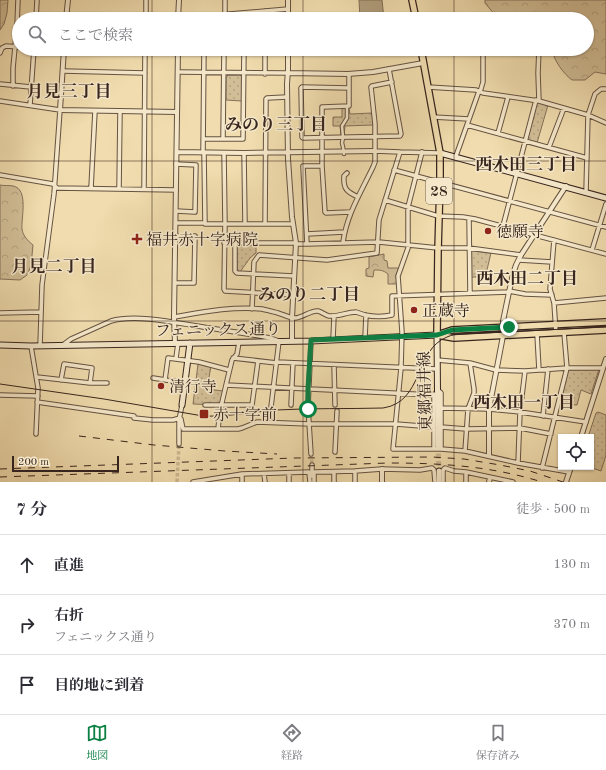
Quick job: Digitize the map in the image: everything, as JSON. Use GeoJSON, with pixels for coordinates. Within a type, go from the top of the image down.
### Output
{"type":"FeatureCollection","features":[{"type":"Feature","properties":{"kind":"main road"},"geometry":{"type":"LineString","coordinates":[[412,0],[415,12]]}},
{"type":"Feature","properties":{"kind":"main road","name":"28"},"geometry":{"type":"LineString","coordinates":[[422,56],[440,153],[437,335]]}},
{"type":"Feature","properties":{"kind":"main road"},"geometry":{"type":"LineString","coordinates":[[440,153],[456,156],[606,198]]}},
{"type":"Feature","properties":{"kind":"main road","name":"フェニックス通り"},"geometry":{"type":"LineString","coordinates":[[437,335],[452,330],[606,322]]}},
{"type":"Feature","properties":{"kind":"main road","name":"フェニックス通り"},"geometry":{"type":"LineString","coordinates":[[0,345],[40,346],[292,341],[437,335],[454,338],[606,330]]}},
{"type":"Feature","properties":{"kind":"main road","name":"東郷福井線"},"geometry":{"type":"LineString","coordinates":[[437,335],[438,448]]}},
{"type":"Feature","properties":{"kind":"main road"},"geometry":{"type":"LineString","coordinates":[[182,405],[190,343]]}},
{"type":"Feature","properties":{"kind":"main road"},"geometry":{"type":"LineString","coordinates":[[439,471],[439,482]]}},
{"type":"Feature","properties":{"kind":"street"},"geometry":{"type":"LineString","coordinates":[[18,0],[18,12]]}},
{"type":"Feature","properties":{"kind":"street"},"geometry":{"type":"LineString","coordinates":[[36,12],[37,0]]}},
{"type":"Feature","properties":{"kind":"street"},"geometry":{"type":"LineString","coordinates":[[67,12],[68,0]]}},
{"type":"Feature","properties":{"kind":"street"},"geometry":{"type":"LineString","coordinates":[[146,0],[146,12]]}},
{"type":"Feature","properties":{"kind":"street"},"geometry":{"type":"LineString","coordinates":[[178,0],[178,12]]}},
{"type":"Feature","properties":{"kind":"street"},"geometry":{"type":"LineString","coordinates":[[225,0],[225,12]]}},
{"type":"Feature","properties":{"kind":"street"},"geometry":{"type":"LineString","coordinates":[[255,12],[288,10],[288,0]]}},
{"type":"Feature","properties":{"kind":"street"},"geometry":{"type":"LineString","coordinates":[[0,53],[2,48],[6,46],[12,46]]}},
{"type":"Feature","properties":{"kind":"street"},"geometry":{"type":"LineString","coordinates":[[13,86],[16,56]]}},
{"type":"Feature","properties":{"kind":"street"},"geometry":{"type":"LineString","coordinates":[[30,105],[33,56]]}},
{"type":"Feature","properties":{"kind":"street"},"geometry":{"type":"LineString","coordinates":[[40,346],[42,285],[55,186],[64,56]]}},
{"type":"Feature","properties":{"kind":"street"},"geometry":{"type":"LineString","coordinates":[[144,189],[146,56]]}},
{"type":"Feature","properties":{"kind":"street"},"geometry":{"type":"LineString","coordinates":[[176,358],[174,320],[178,56]]}},
{"type":"Feature","properties":{"kind":"street"},"geometry":{"type":"LineString","coordinates":[[204,56],[203,152],[205,223]]}},
{"type":"Feature","properties":{"kind":"street"},"geometry":{"type":"LineString","coordinates":[[223,139],[224,56]]}},
{"type":"Feature","properties":{"kind":"street"},"geometry":{"type":"LineString","coordinates":[[203,139],[243,139],[244,56]]}},
{"type":"Feature","properties":{"kind":"street"},"geometry":{"type":"LineString","coordinates":[[265,56],[265,74]]}},
{"type":"Feature","properties":{"kind":"street"},"geometry":{"type":"LineString","coordinates":[[288,56],[288,152],[293,224],[296,244],[292,341]]}},
{"type":"Feature","properties":{"kind":"street"},"geometry":{"type":"LineString","coordinates":[[456,156],[483,82],[483,56]]}},
{"type":"Feature","properties":{"kind":"street"},"geometry":{"type":"LineString","coordinates":[[503,226],[537,100],[539,56]]}},
{"type":"Feature","properties":{"kind":"street"},"geometry":{"type":"LineString","coordinates":[[178,72],[349,74],[423,63]]}},
{"type":"Feature","properties":{"kind":"street"},"geometry":{"type":"LineString","coordinates":[[349,88],[301,88],[303,138],[375,137],[398,136],[401,134],[389,69]]}},
{"type":"Feature","properties":{"kind":"street"},"geometry":{"type":"LineString","coordinates":[[63,71],[145,73]]}},
{"type":"Feature","properties":{"kind":"street"},"geometry":{"type":"LineString","coordinates":[[344,153],[342,143],[342,126],[347,118],[347,106],[349,106],[349,74]]}},
{"type":"Feature","properties":{"kind":"street"},"geometry":{"type":"LineString","coordinates":[[343,242],[344,232],[350,212],[375,162],[375,124],[372,86],[392,82]]}},
{"type":"Feature","properties":{"kind":"street"},"geometry":{"type":"LineString","coordinates":[[0,84],[31,87]]}},
{"type":"Feature","properties":{"kind":"street"},"geometry":{"type":"LineString","coordinates":[[428,86],[476,90],[483,93],[537,100],[588,115],[606,124]]}},
{"type":"Feature","properties":{"kind":"street"},"geometry":{"type":"LineString","coordinates":[[586,192],[588,115],[595,94],[601,89],[606,89]]}},
{"type":"Feature","properties":{"kind":"street"},"geometry":{"type":"LineString","coordinates":[[498,133],[508,96]]}},
{"type":"Feature","properties":{"kind":"street"},"geometry":{"type":"LineString","coordinates":[[265,224],[266,99],[287,98]]}},
{"type":"Feature","properties":{"kind":"street"},"geometry":{"type":"LineString","coordinates":[[0,101],[60,110],[177,112]]}},
{"type":"Feature","properties":{"kind":"street"},"geometry":{"type":"LineString","coordinates":[[347,106],[322,108],[322,166],[325,212],[350,212]]}},
{"type":"Feature","properties":{"kind":"street"},"geometry":{"type":"LineString","coordinates":[[549,148],[564,108]]}},
{"type":"Feature","properties":{"kind":"street"},"geometry":{"type":"LineString","coordinates":[[91,188],[95,111]]}},
{"type":"Feature","properties":{"kind":"street"},"geometry":{"type":"LineString","coordinates":[[119,189],[120,112]]}},
{"type":"Feature","properties":{"kind":"street"},"geometry":{"type":"LineString","coordinates":[[433,117],[469,119]]}},
{"type":"Feature","properties":{"kind":"street"},"geometry":{"type":"LineString","coordinates":[[467,125],[587,158]]}},
{"type":"Feature","properties":{"kind":"street"},"geometry":{"type":"LineString","coordinates":[[177,152],[344,153],[375,151],[440,153]]}},
{"type":"Feature","properties":{"kind":"street"},"geometry":{"type":"LineString","coordinates":[[252,309],[254,262],[259,255],[327,260],[377,253],[379,220],[400,152]]}},
{"type":"Feature","properties":{"kind":"street"},"geometry":{"type":"LineString","coordinates":[[422,152],[408,207],[409,245],[398,276],[402,336],[401,368],[393,449],[438,448],[465,451],[542,468],[558,469]]}},
{"type":"Feature","properties":{"kind":"street"},"geometry":{"type":"LineString","coordinates":[[224,153],[224,289],[225,291],[293,295]]}},
{"type":"Feature","properties":{"kind":"street"},"geometry":{"type":"LineString","coordinates":[[244,153],[245,224]]}},
{"type":"Feature","properties":{"kind":"street"},"geometry":{"type":"LineString","coordinates":[[176,164],[196,165],[195,212],[176,211]]}},
{"type":"Feature","properties":{"kind":"street"},"geometry":{"type":"LineString","coordinates":[[307,244],[303,167],[322,166]]}},
{"type":"Feature","properties":{"kind":"street"},"geometry":{"type":"LineString","coordinates":[[394,170],[606,227]]}},
{"type":"Feature","properties":{"kind":"street"},"geometry":{"type":"LineString","coordinates":[[347,172],[344,176],[344,185],[349,193],[358,197]]}},
{"type":"Feature","properties":{"kind":"street"},"geometry":{"type":"LineString","coordinates":[[0,175],[53,184],[57,188],[176,190]]}},
{"type":"Feature","properties":{"kind":"street"},"geometry":{"type":"LineString","coordinates":[[489,456],[489,409],[503,336],[503,327],[512,274],[520,257],[566,186]]}},
{"type":"Feature","properties":{"kind":"street"},"geometry":{"type":"LineString","coordinates":[[385,200],[438,216],[469,218],[606,254]]}},
{"type":"Feature","properties":{"kind":"street"},"geometry":{"type":"LineString","coordinates":[[592,250],[606,204]]}},
{"type":"Feature","properties":{"kind":"street"},"geometry":{"type":"LineString","coordinates":[[469,218],[470,293]]}},
{"type":"Feature","properties":{"kind":"street"},"geometry":{"type":"LineString","coordinates":[[176,223],[293,224]]}},
{"type":"Feature","properties":{"kind":"street"},"geometry":{"type":"LineString","coordinates":[[307,234],[344,232]]}},
{"type":"Feature","properties":{"kind":"street"},"geometry":{"type":"LineString","coordinates":[[175,283],[194,283],[195,236],[176,236]]}},
{"type":"Feature","properties":{"kind":"street"},"geometry":{"type":"LineString","coordinates":[[554,240],[550,289],[554,303],[556,333]]}},
{"type":"Feature","properties":{"kind":"street"},"geometry":{"type":"LineString","coordinates":[[224,243],[307,244],[377,242],[438,248],[469,248],[552,262]]}},
{"type":"Feature","properties":{"kind":"street"},"geometry":{"type":"LineString","coordinates":[[236,244],[235,271],[237,273],[294,276]]}},
{"type":"Feature","properties":{"kind":"street"},"geometry":{"type":"LineString","coordinates":[[174,320],[220,310],[252,309],[274,311],[292,318],[297,318],[315,311],[327,316],[357,312],[366,315],[385,317],[392,315],[392,296],[509,291],[525,294],[552,295]]}},
{"type":"Feature","properties":{"kind":"street"},"geometry":{"type":"LineString","coordinates":[[554,303],[606,298]]}},
{"type":"Feature","properties":{"kind":"street"},"geometry":{"type":"LineString","coordinates":[[0,313],[41,312]]}},
{"type":"Feature","properties":{"kind":"street"},"geometry":{"type":"LineString","coordinates":[[365,338],[366,315]]}},
{"type":"Feature","properties":{"kind":"street"},"geometry":{"type":"LineString","coordinates":[[333,340],[334,316]]}},
{"type":"Feature","properties":{"kind":"street"},"geometry":{"type":"LineString","coordinates":[[63,345],[71,339],[111,321],[133,318],[174,320],[264,336],[279,341],[271,407]]}},
{"type":"Feature","properties":{"kind":"street"},"geometry":{"type":"LineString","coordinates":[[542,468],[566,368],[564,333]]}},
{"type":"Feature","properties":{"kind":"street"},"geometry":{"type":"LineString","coordinates":[[537,334],[538,370]]}},
{"type":"Feature","properties":{"kind":"street"},"geometry":{"type":"LineString","coordinates":[[311,340],[308,389],[311,454]]}},
{"type":"Feature","properties":{"kind":"street"},"geometry":{"type":"LineString","coordinates":[[218,429],[220,411],[229,370],[232,360],[237,354],[239,342]]}},
{"type":"Feature","properties":{"kind":"street"},"geometry":{"type":"LineString","coordinates":[[31,346],[38,388],[36,434]]}},
{"type":"Feature","properties":{"kind":"street"},"geometry":{"type":"LineString","coordinates":[[165,380],[168,358],[199,362],[229,370]]}},
{"type":"Feature","properties":{"kind":"street"},"geometry":{"type":"LineString","coordinates":[[234,358],[277,363],[437,369]]}},
{"type":"Feature","properties":{"kind":"street"},"geometry":{"type":"LineString","coordinates":[[582,434],[606,359]]}},
{"type":"Feature","properties":{"kind":"street"},"geometry":{"type":"LineString","coordinates":[[437,360],[470,363],[496,370],[525,371],[566,368],[603,368]]}},
{"type":"Feature","properties":{"kind":"street"},"geometry":{"type":"LineString","coordinates":[[205,406],[252,405],[258,361]]}},
{"type":"Feature","properties":{"kind":"street"},"geometry":{"type":"LineString","coordinates":[[291,405],[293,363]]}},
{"type":"Feature","properties":{"kind":"street"},"geometry":{"type":"LineString","coordinates":[[465,451],[468,409],[474,393],[470,363]]}},
{"type":"Feature","properties":{"kind":"street"},"geometry":{"type":"LineString","coordinates":[[61,380],[64,364],[92,368],[90,383]]}},
{"type":"Feature","properties":{"kind":"street"},"geometry":{"type":"LineString","coordinates":[[334,365],[335,405]]}},
{"type":"Feature","properties":{"kind":"street"},"geometry":{"type":"LineString","coordinates":[[544,416],[548,369]]}},
{"type":"Feature","properties":{"kind":"street"},"geometry":{"type":"LineString","coordinates":[[518,463],[520,412],[525,371]]}},
{"type":"Feature","properties":{"kind":"street"},"geometry":{"type":"LineString","coordinates":[[37,377],[90,383],[107,383]]}},
{"type":"Feature","properties":{"kind":"street"},"geometry":{"type":"LineString","coordinates":[[153,378],[185,383]]}},
{"type":"Feature","properties":{"kind":"street"},"geometry":{"type":"LineString","coordinates":[[226,385],[433,395]]}},
{"type":"Feature","properties":{"kind":"street"},"geometry":{"type":"LineString","coordinates":[[437,389],[441,393],[441,427],[438,448],[434,427],[433,395],[437,389]]}},
{"type":"Feature","properties":{"kind":"street"},"geometry":{"type":"LineString","coordinates":[[0,396],[38,396]]}},
{"type":"Feature","properties":{"kind":"street"},"geometry":{"type":"LineString","coordinates":[[37,402],[134,416],[134,418],[173,420],[180,418]]}},
{"type":"Feature","properties":{"kind":"street"},"geometry":{"type":"LineString","coordinates":[[179,444],[182,405]]}},
{"type":"Feature","properties":{"kind":"street"},"geometry":{"type":"LineString","coordinates":[[441,408],[489,409],[586,422]]}},
{"type":"Feature","properties":{"kind":"street"},"geometry":{"type":"LineString","coordinates":[[335,452],[337,411]]}},
{"type":"Feature","properties":{"kind":"street"},"geometry":{"type":"LineString","coordinates":[[180,418],[183,428],[242,428],[257,422],[310,424],[396,424],[434,427]]}},
{"type":"Feature","properties":{"kind":"street"},"geometry":{"type":"LineString","coordinates":[[441,427],[466,429],[520,428],[551,434]]}},
{"type":"Feature","properties":{"kind":"street"},"geometry":{"type":"LineString","coordinates":[[312,465],[312,482]]}},
{"type":"Feature","properties":{"kind":"street"},"geometry":{"type":"LineString","coordinates":[[312,482],[314,472],[382,469],[420,470],[432,468],[434,470],[435,482]]}},
{"type":"Feature","properties":{"kind":"street"},"geometry":{"type":"LineString","coordinates":[[382,469],[382,482]]}},
{"type":"Feature","properties":{"kind":"street"},"geometry":{"type":"LineString","coordinates":[[443,482],[444,469],[466,472],[490,480],[512,482]]}},
{"type":"Feature","properties":{"kind":"street"},"geometry":{"type":"LineString","coordinates":[[566,482],[570,470]]}},
{"type":"Feature","properties":{"kind":"street"},"geometry":{"type":"LineString","coordinates":[[355,471],[355,482]]}},
{"type":"Feature","properties":{"kind":"street"},"geometry":{"type":"LineString","coordinates":[[196,482],[220,480],[242,474],[309,472],[312,482]]}},
{"type":"Feature","properties":{"kind":"street"},"geometry":{"type":"LineString","coordinates":[[334,472],[334,482]]}},
{"type":"Feature","properties":{"kind":"street"},"geometry":{"type":"LineString","coordinates":[[466,472],[466,482]]}},
{"type":"Feature","properties":{"kind":"street"},"geometry":{"type":"LineString","coordinates":[[289,473],[289,482]]}},
{"type":"Feature","properties":{"kind":"street"},"geometry":{"type":"LineString","coordinates":[[242,474],[242,482]]}},
{"type":"Feature","properties":{"kind":"street"},"geometry":{"type":"LineString","coordinates":[[264,474],[264,482]]}},
{"type":"Feature","properties":{"kind":"green space"},"geometry":{"type":"Polygon","coordinates":[[[0,0],[8,0],[7,13],[4,24],[0,30],[0,0]]]}},
{"type":"Feature","properties":{"kind":"green space"},"geometry":{"type":"Polygon","coordinates":[[[485,0],[606,0],[606,74],[595,72],[585,80],[572,80],[559,66],[554,56],[594,56],[594,12],[492,12],[485,3],[485,0]]]}},
{"type":"Feature","properties":{"kind":"green space"},"geometry":{"type":"Polygon","coordinates":[[[228,75],[240,75],[242,77],[242,101],[226,100],[226,78],[228,75]]]}},
{"type":"Feature","properties":{"kind":"green space"},"geometry":{"type":"Polygon","coordinates":[[[537,102],[548,105],[537,143],[527,140],[537,102]]]}},
{"type":"Feature","properties":{"kind":"green space"},"geometry":{"type":"Polygon","coordinates":[[[342,108],[349,108],[350,114],[372,113],[373,125],[345,126],[344,136],[341,135],[340,126],[333,126],[333,117],[342,117],[342,108]]]}},
{"type":"Feature","properties":{"kind":"green space"},"geometry":{"type":"Polygon","coordinates":[[[0,185],[13,186],[18,188],[21,192],[23,198],[23,234],[33,245],[31,266],[27,275],[20,280],[0,279],[0,185]]]}},
{"type":"Feature","properties":{"kind":"green space"},"geometry":{"type":"Polygon","coordinates":[[[256,245],[256,253],[250,258],[240,272],[238,272],[237,246],[256,245]]]}},
{"type":"Feature","properties":{"kind":"green space"},"geometry":{"type":"Polygon","coordinates":[[[472,251],[491,253],[486,274],[483,277],[471,277],[470,253],[472,251]]]}},
{"type":"Feature","properties":{"kind":"green space"},"geometry":{"type":"Polygon","coordinates":[[[384,254],[384,260],[387,261],[388,268],[399,268],[396,275],[397,284],[388,284],[388,274],[381,270],[374,270],[373,277],[366,276],[366,269],[369,268],[369,257],[384,254]]]}},
{"type":"Feature","properties":{"kind":"green space"},"geometry":{"type":"Polygon","coordinates":[[[198,364],[211,366],[207,389],[223,391],[221,405],[193,404],[198,364]]]}},
{"type":"Feature","properties":{"kind":"green space"},"geometry":{"type":"Polygon","coordinates":[[[599,369],[591,394],[581,390],[577,405],[558,404],[567,370],[599,369]]]}},
{"type":"Feature","properties":{"kind":"green space"},"geometry":{"type":"Polygon","coordinates":[[[598,412],[606,415],[606,455],[601,471],[594,469],[594,434],[589,434],[596,413],[598,412]]]}},
{"type":"Feature","properties":{"kind":"shaded area"},"geometry":{"type":"Polygon","coordinates":[[[359,0],[382,0],[383,12],[360,12],[359,0]]]}},
{"type":"Feature","properties":{"kind":"tunnel"},"geometry":{"type":"LineString","coordinates":[[177,482],[179,444]]}},
{"type":"Feature","properties":{"kind":"tunnel"},"geometry":{"type":"LineString","coordinates":[[438,446],[439,471]]}},
{"type":"Feature","properties":{"kind":"tunnel"},"geometry":{"type":"LineString","coordinates":[[311,454],[312,465]]}},
{"type":"Feature","properties":{"kind":"tram line"},"geometry":{"type":"LineString","coordinates":[[0,384],[104,399],[203,416],[289,409],[383,408],[396,404],[406,396],[413,386],[429,353],[436,344],[449,336],[460,334],[606,327]]}},
{"type":"Feature","properties":{"kind":"railway"},"geometry":{"type":"LineString","coordinates":[[79,436],[154,445],[277,454]]}},
{"type":"Feature","properties":{"kind":"railway"},"geometry":{"type":"LineString","coordinates":[[0,469],[294,458],[432,457],[464,459],[500,465],[530,471],[563,482]]}},
{"type":"Feature","properties":{"kind":"railway"},"geometry":{"type":"LineString","coordinates":[[0,477],[408,463],[466,466],[504,472],[542,482]]}},
{"type":"Feature","properties":{"kind":"place","name":"徳願寺"},"geometry":{"type":"Point","coordinates":[488,231]}},
{"type":"Feature","properties":{"kind":"place","name":"福井赤十字病院"},"geometry":{"type":"Point","coordinates":[137,239]}},
{"type":"Feature","properties":{"kind":"place","name":"正蔵寺"},"geometry":{"type":"Point","coordinates":[414,310]}},
{"type":"Feature","properties":{"kind":"place","name":"清行寺"},"geometry":{"type":"Point","coordinates":[161,386]}},
{"type":"Feature","properties":{"kind":"place","name":"赤十字前"},"geometry":{"type":"Point","coordinates":[204,414]}},
{"type":"Feature","properties":{"kind":"district","name":"月見三丁目"},"geometry":{"type":"Point","coordinates":[69,91]}},
{"type":"Feature","properties":{"kind":"district","name":"みのり三丁目"},"geometry":{"type":"Point","coordinates":[276,124]}},
{"type":"Feature","properties":{"kind":"district","name":"西木田三丁目"},"geometry":{"type":"Point","coordinates":[526,164]}},
{"type":"Feature","properties":{"kind":"district","name":"月見二丁目"},"geometry":{"type":"Point","coordinates":[54,266]}},
{"type":"Feature","properties":{"kind":"district","name":"西木田二丁目"},"geometry":{"type":"Point","coordinates":[527,278]}},
{"type":"Feature","properties":{"kind":"district","name":"みのり二丁目"},"geometry":{"type":"Point","coordinates":[309,294]}},
{"type":"Feature","properties":{"kind":"district","name":"西木田一丁目"},"geometry":{"type":"Point","coordinates":[524,402]}},
{"type":"Feature","properties":{"kind":"route"},"geometry":{"type":"LineString","coordinates":[[308,409],[311,340],[437,335],[449,330],[509,327]]}}]}
